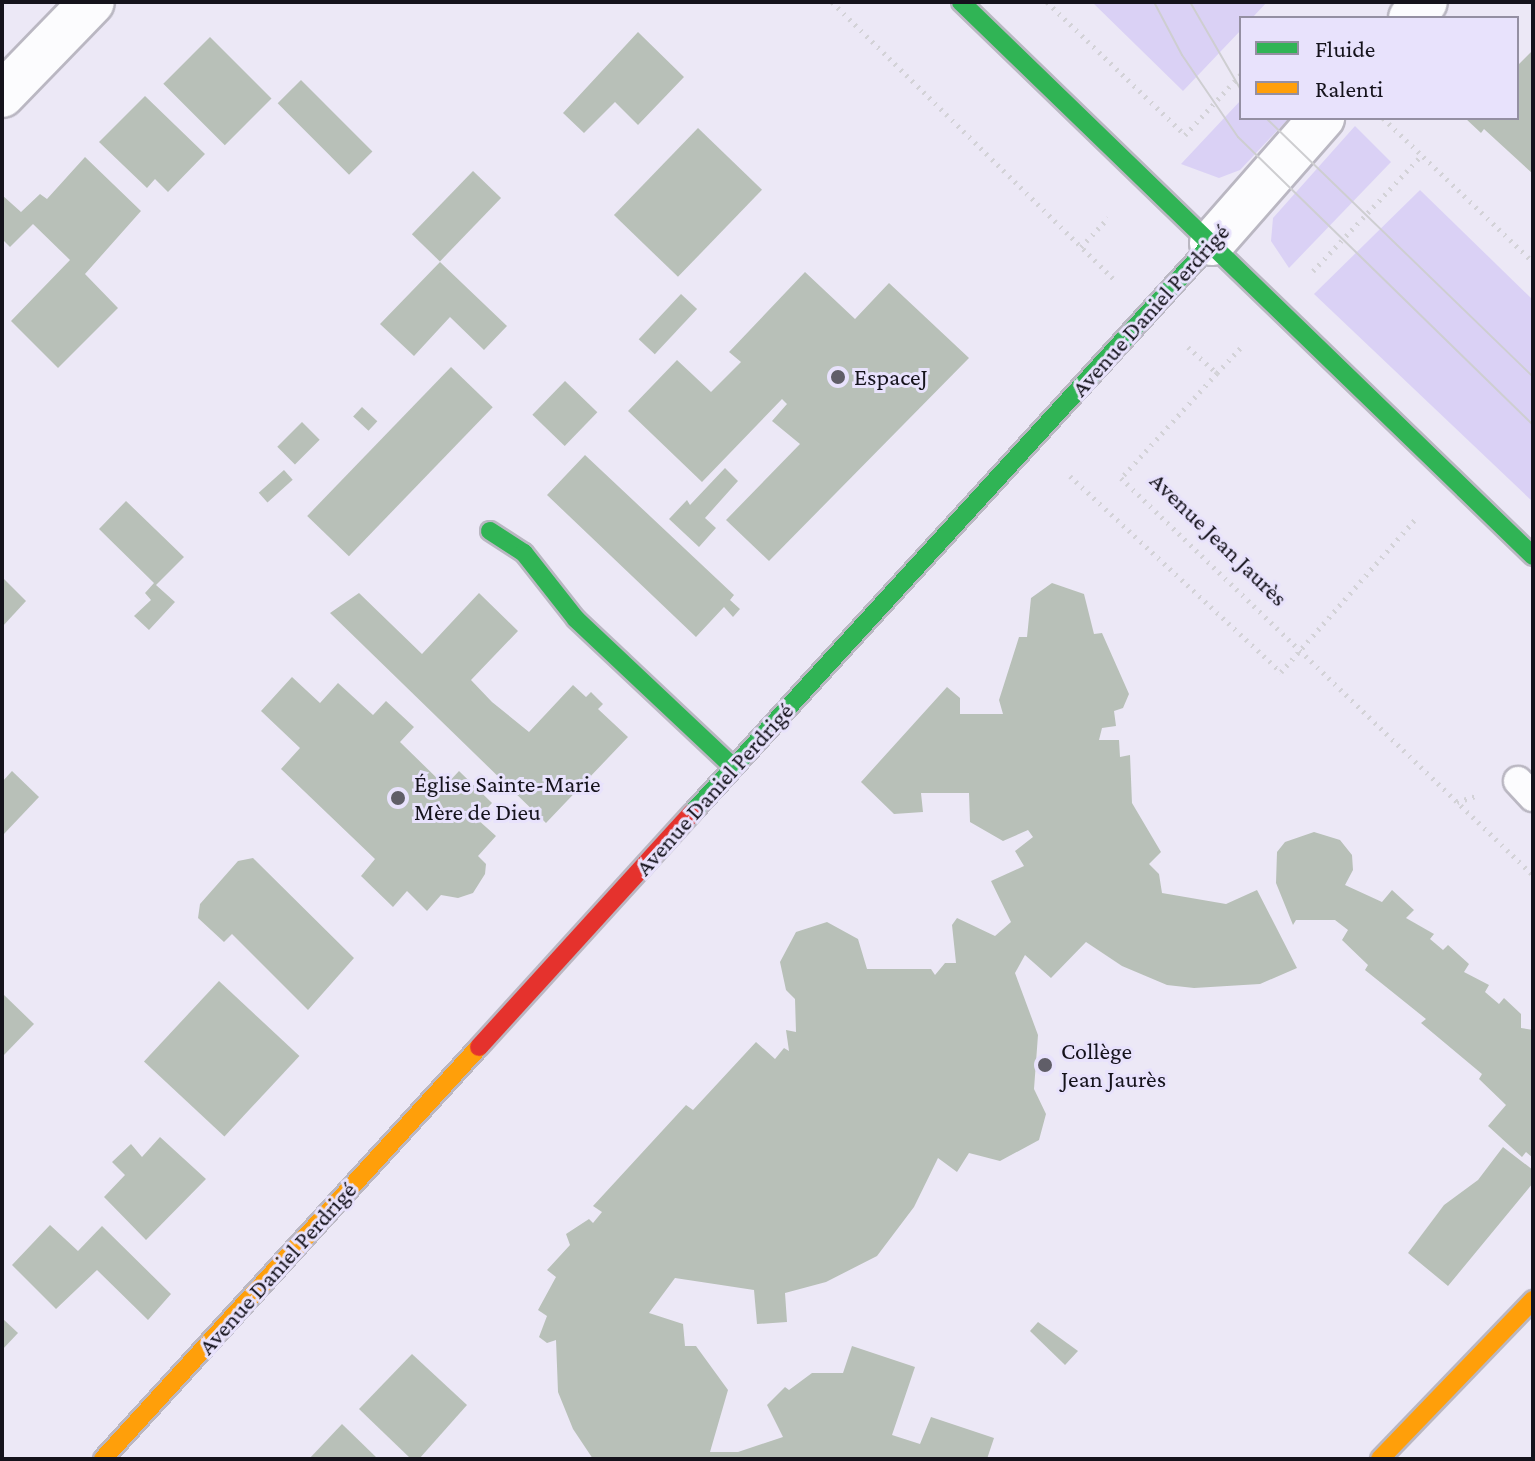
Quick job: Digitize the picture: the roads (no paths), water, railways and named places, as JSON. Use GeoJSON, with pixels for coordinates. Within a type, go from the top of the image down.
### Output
{"type":"FeatureCollection","features":[{"type":"Feature","properties":{"kind":"street"},"geometry":{"type":"LineString","coordinates":[[2,95],[92,2]]}},
{"type":"Feature","properties":{"kind":"street"},"geometry":{"type":"LineString","coordinates":[[980,8],[1212,243],[1533,556]]}},
{"type":"Feature","properties":{"kind":"street","name":"Avenue Daniel Perdrigé"},"geometry":{"type":"LineString","coordinates":[[103,1459],[1212,243],[1320,120]]}},
{"type":"Feature","properties":{"kind":"street"},"geometry":{"type":"LineString","coordinates":[[490,531],[524,553],[576,619],[733,767]]}},
{"type":"Feature","properties":{"kind":"street"},"geometry":{"type":"LineString","coordinates":[[1380,1459],[1533,1300]]}},
{"type":"Feature","properties":{"kind":"tram line"},"geometry":{"type":"LineString","coordinates":[[1154,2],[1182,55],[1238,137],[1533,425]]}},
{"type":"Feature","properties":{"kind":"tram line"},"geometry":{"type":"LineString","coordinates":[[1190,2],[1239,87]]}},
{"type":"Feature","properties":{"kind":"tram line"},"geometry":{"type":"LineString","coordinates":[[1268,120],[1533,377]]}},
{"type":"Feature","properties":{"kind":"place","name":"EspaceJ"},"geometry":{"type":"Point","coordinates":[838,377]}},
{"type":"Feature","properties":{"kind":"place","name":"Église Sainte-Marie Mère de Dieu"},"geometry":{"type":"Point","coordinates":[398,798]}},
{"type":"Feature","properties":{"kind":"place","name":"Collège Jean Jaurès"},"geometry":{"type":"Point","coordinates":[1045,1065]}}]}
